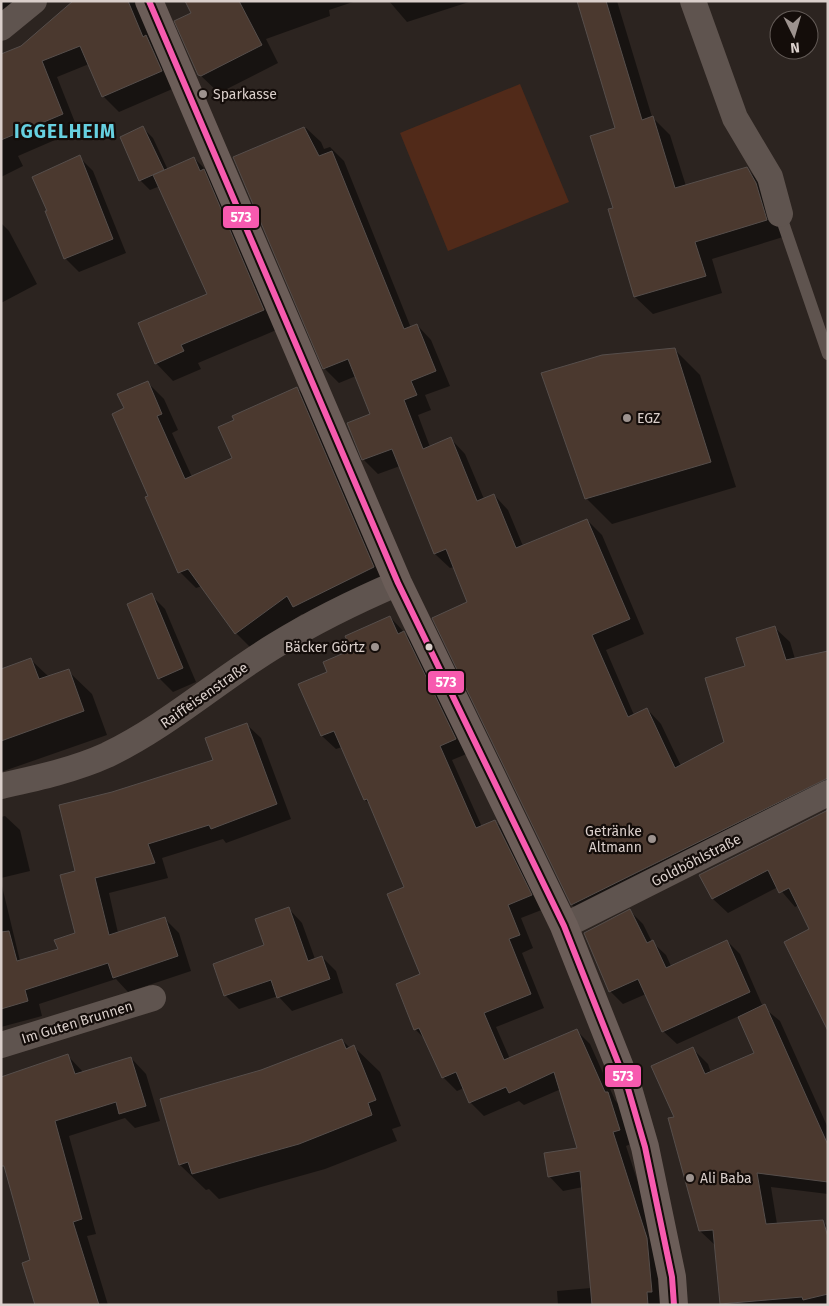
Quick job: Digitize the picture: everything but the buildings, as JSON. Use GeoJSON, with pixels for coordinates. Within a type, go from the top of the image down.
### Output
{"type":"FeatureCollection","features":[{"type":"Feature","properties":{"kind":"main road"},"geometry":{"type":"LineString","coordinates":[[149,1],[398,583],[564,926],[630,1094],[645,1147],[672,1277],[674,1305]]}},
{"type":"Feature","properties":{"kind":"street"},"geometry":{"type":"LineString","coordinates":[[1,28],[34,1]]}},
{"type":"Feature","properties":{"kind":"street"},"geometry":{"type":"LineString","coordinates":[[693,1],[735,118],[770,176],[780,214]]}},
{"type":"Feature","properties":{"kind":"street","name":"Raiffeisenstraße"},"geometry":{"type":"LineString","coordinates":[[1,786],[56,774],[106,755],[158,728],[275,645],[343,607],[398,583]]}},
{"type":"Feature","properties":{"kind":"street","name":"Goldböhlstraße"},"geometry":{"type":"LineString","coordinates":[[564,926],[828,793]]}},
{"type":"Feature","properties":{"kind":"street","name":"Im Guten Brunnen"},"geometry":{"type":"LineString","coordinates":[[1,1045],[153,998]]}},
{"type":"Feature","properties":{"kind":"lane"},"geometry":{"type":"LineString","coordinates":[[780,214],[828,354]]}},
{"type":"Feature","properties":{"kind":"shaded area"},"geometry":{"type":"Polygon","coordinates":[[[520,84],[569,202],[448,251],[400,133],[520,84]]]}},
{"type":"Feature","properties":{"kind":"transit line","name":"573"},"geometry":{"type":"LineString","coordinates":[[149,1],[398,583],[564,926],[627,1085],[645,1147],[672,1277],[674,1305]]}},
{"type":"Feature","properties":{"kind":"place","name":"Sparkasse"},"geometry":{"type":"Point","coordinates":[203,94]}},
{"type":"Feature","properties":{"kind":"place","name":"EGZ"},"geometry":{"type":"Point","coordinates":[627,418]}},
{"type":"Feature","properties":{"kind":"place","name":"Bäcker Görtz"},"geometry":{"type":"Point","coordinates":[375,647]}},
{"type":"Feature","properties":{"kind":"place","name":"Getränke Altmann"},"geometry":{"type":"Point","coordinates":[652,839]}},
{"type":"Feature","properties":{"kind":"place","name":"Ali Baba"},"geometry":{"type":"Point","coordinates":[690,1178]}},
{"type":"Feature","properties":{"kind":"district","name":"IGGELHEIM"},"geometry":{"type":"Point","coordinates":[65,131]}}]}
